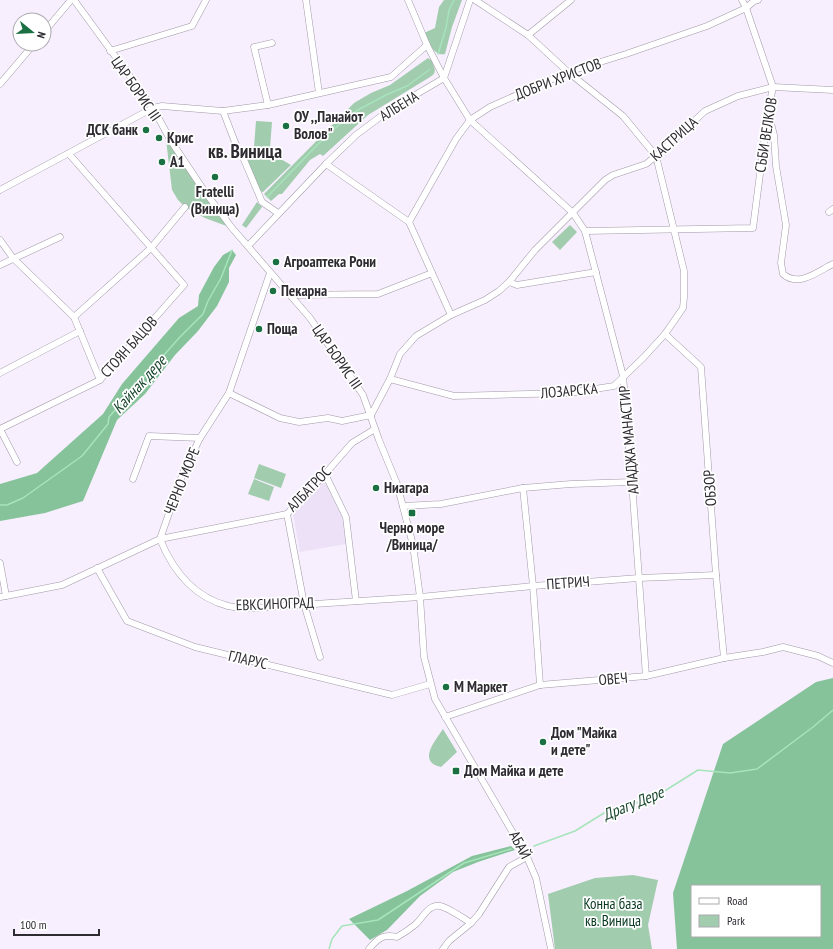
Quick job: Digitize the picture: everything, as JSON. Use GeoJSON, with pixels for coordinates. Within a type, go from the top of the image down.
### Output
{"type":"FeatureCollection","features":[{"type":"Feature","properties":{"kind":"street"},"geometry":{"type":"LineString","coordinates":[[52,23],[72,0]]}},
{"type":"Feature","properties":{"kind":"street","name":"ЦАР БОРИС III"},"geometry":{"type":"LineString","coordinates":[[72,0],[153,108],[171,141],[203,189],[232,228],[310,318],[363,395],[397,484],[413,545],[420,597],[424,657],[430,684],[435,699],[465,751]]}},
{"type":"Feature","properties":{"kind":"street"},"geometry":{"type":"LineString","coordinates":[[110,51],[192,26],[206,0]]}},
{"type":"Feature","properties":{"kind":"street"},"geometry":{"type":"LineString","coordinates":[[306,0],[319,93]]}},
{"type":"Feature","properties":{"kind":"street","name":"АЛАДЖА МАНАСТИР"},"geometry":{"type":"LineString","coordinates":[[408,0],[427,45],[444,78],[470,120],[573,213],[585,231],[623,376],[640,578],[646,676]]}},
{"type":"Feature","properties":{"kind":"street"},"geometry":{"type":"LineString","coordinates":[[444,78],[470,0]]}},
{"type":"Feature","properties":{"kind":"street"},"geometry":{"type":"LineString","coordinates":[[475,0],[528,35],[568,72],[623,116],[656,156]]}},
{"type":"Feature","properties":{"kind":"street"},"geometry":{"type":"LineString","coordinates":[[528,35],[571,0]]}},
{"type":"Feature","properties":{"kind":"street","name":"СЪБИ ВЕЛКОВ"},"geometry":{"type":"LineString","coordinates":[[674,230],[753,228],[768,112],[773,87],[742,0]]}},
{"type":"Feature","properties":{"kind":"street","name":"ДОБРИ ХРИСТОВ"},"geometry":{"type":"LineString","coordinates":[[409,222],[456,139],[470,120],[490,107],[568,72],[707,26],[746,8],[754,1],[758,0]]}},
{"type":"Feature","properties":{"kind":"street"},"geometry":{"type":"LineString","coordinates":[[268,105],[254,46],[272,43]]}},
{"type":"Feature","properties":{"kind":"street"},"geometry":{"type":"LineString","coordinates":[[0,190],[153,108],[162,106],[223,111],[268,105],[391,77],[427,45]]}},
{"type":"Feature","properties":{"kind":"street"},"geometry":{"type":"LineString","coordinates":[[0,84],[27,52]]}},
{"type":"Feature","properties":{"kind":"street","name":"АЛБЕНА"},"geometry":{"type":"LineString","coordinates":[[248,246],[278,213],[356,135],[388,111],[444,78]]}},
{"type":"Feature","properties":{"kind":"street","name":"КАСТРИЦА"},"geometry":{"type":"LineString","coordinates":[[371,415],[390,379],[400,354],[416,336],[451,315],[499,292],[535,250],[606,180],[613,175],[646,164],[705,111],[738,96],[773,87],[833,90]]}},
{"type":"Feature","properties":{"kind":"street"},"geometry":{"type":"LineString","coordinates":[[223,111],[238,150],[262,202],[278,213]]}},
{"type":"Feature","properties":{"kind":"street"},"geometry":{"type":"LineString","coordinates":[[768,112],[774,135],[776,166],[786,225],[781,263],[783,274],[792,279],[806,279],[833,264]]}},
{"type":"Feature","properties":{"kind":"street"},"geometry":{"type":"LineString","coordinates":[[69,154],[151,248]]}},
{"type":"Feature","properties":{"kind":"street","name":"ЛОЗАРСКА"},"geometry":{"type":"LineString","coordinates":[[390,379],[454,396],[569,393],[614,386],[665,334],[682,308],[684,297],[684,271],[656,156]]}},
{"type":"Feature","properties":{"kind":"street"},"geometry":{"type":"LineString","coordinates":[[326,164],[409,222],[451,315]]}},
{"type":"Feature","properties":{"kind":"street"},"geometry":{"type":"LineString","coordinates":[[74,316],[151,248],[185,207]]}},
{"type":"Feature","properties":{"kind":"street"},"geometry":{"type":"LineString","coordinates":[[585,231],[674,230]]}},
{"type":"Feature","properties":{"kind":"street"},"geometry":{"type":"LineString","coordinates":[[0,265],[60,237]]}},
{"type":"Feature","properties":{"kind":"street"},"geometry":{"type":"LineString","coordinates":[[0,240],[13,258],[74,316],[100,380]]}},
{"type":"Feature","properties":{"kind":"street","name":"СТОЯН БАЦОВ"},"geometry":{"type":"LineString","coordinates":[[0,429],[100,380],[184,285],[151,248]]}},
{"type":"Feature","properties":{"kind":"street"},"geometry":{"type":"LineString","coordinates":[[509,282],[517,285],[596,272]]}},
{"type":"Feature","properties":{"kind":"street","name":"ЧЕРНО МОРЕ"},"geometry":{"type":"LineString","coordinates":[[160,539],[183,473],[200,438],[229,393],[270,273]]}},
{"type":"Feature","properties":{"kind":"street"},"geometry":{"type":"LineString","coordinates":[[290,295],[378,294],[432,273]]}},
{"type":"Feature","properties":{"kind":"street"},"geometry":{"type":"LineString","coordinates":[[0,373],[80,331]]}},
{"type":"Feature","properties":{"kind":"street","name":"ОБЗОР"},"geometry":{"type":"LineString","coordinates":[[665,334],[701,367],[716,575],[724,658]]}},
{"type":"Feature","properties":{"kind":"street"},"geometry":{"type":"LineString","coordinates":[[229,393],[280,418],[299,422],[328,418],[342,421],[371,415]]}},
{"type":"Feature","properties":{"kind":"street"},"geometry":{"type":"LineString","coordinates":[[0,429],[17,462]]}},
{"type":"Feature","properties":{"kind":"street","name":"АЛБАТРОС"},"geometry":{"type":"LineString","coordinates":[[160,539],[287,514],[352,443],[375,429]]}},
{"type":"Feature","properties":{"kind":"street"},"geometry":{"type":"LineString","coordinates":[[133,479],[149,436],[200,438]]}},
{"type":"Feature","properties":{"kind":"street"},"geometry":{"type":"LineString","coordinates":[[325,474],[346,517],[356,601]]}},
{"type":"Feature","properties":{"kind":"street"},"geometry":{"type":"LineString","coordinates":[[403,506],[441,504],[523,488],[571,484],[632,482]]}},
{"type":"Feature","properties":{"kind":"street"},"geometry":{"type":"LineString","coordinates":[[523,488],[533,586],[540,685]]}},
{"type":"Feature","properties":{"kind":"street"},"geometry":{"type":"LineString","coordinates":[[287,514],[304,604],[320,657]]}},
{"type":"Feature","properties":{"kind":"street"},"geometry":{"type":"LineString","coordinates":[[0,563],[3,596],[62,585],[160,539]]}},
{"type":"Feature","properties":{"kind":"street","name":"ЕВКСИНОГРАД"},"geometry":{"type":"LineString","coordinates":[[160,539],[168,558],[181,577],[191,586],[216,602],[229,606],[253,608],[420,597]]}},
{"type":"Feature","properties":{"kind":"street","name":"ГЛАРУС"},"geometry":{"type":"LineString","coordinates":[[97,568],[127,621],[195,648],[392,695],[430,684]]}},
{"type":"Feature","properties":{"kind":"street","name":"ПЕТРИЧ"},"geometry":{"type":"LineString","coordinates":[[420,597],[533,586],[640,578],[716,575]]}},
{"type":"Feature","properties":{"kind":"street","name":"ОВЕЧ"},"geometry":{"type":"LineString","coordinates":[[445,718],[540,685],[646,676],[724,658],[784,647],[818,656],[833,663]]}},
{"type":"Feature","properties":{"kind":"street","name":"АБАЙ"},"geometry":{"type":"LineString","coordinates":[[465,751],[527,857],[536,878],[551,949]]}},
{"type":"Feature","properties":{"kind":"street"},"geometry":{"type":"LineString","coordinates":[[443,949],[449,941],[471,923],[479,914],[509,867],[527,857]]}},
{"type":"Feature","properties":{"kind":"street"},"geometry":{"type":"LineString","coordinates":[[369,949],[382,936],[389,935],[397,937],[416,924],[428,909],[434,906],[445,908],[471,923]]}},
{"type":"Feature","properties":{"kind":"shaded area"},"geometry":{"type":"Polygon","coordinates":[[[324,481],[342,517],[346,544],[300,552],[293,514],[324,481]]]}},
{"type":"Feature","properties":{"kind":"green space"},"geometry":{"type":"Polygon","coordinates":[[[444,0],[462,0],[452,27],[445,54],[441,54],[432,48],[424,33],[435,28],[439,7],[444,0]]]}},
{"type":"Feature","properties":{"kind":"green space"},"geometry":{"type":"Polygon","coordinates":[[[428,58],[432,61],[435,70],[434,74],[368,115],[323,156],[320,154],[310,160],[282,194],[279,194],[271,201],[264,194],[354,103],[371,93],[390,85],[428,58]]]}},
{"type":"Feature","properties":{"kind":"green space"},"geometry":{"type":"Polygon","coordinates":[[[256,121],[272,122],[270,148],[254,147],[256,121]]]}},
{"type":"Feature","properties":{"kind":"green space"},"geometry":{"type":"Polygon","coordinates":[[[165,131],[232,228],[205,218],[185,207],[178,200],[172,190],[165,131]]]}},
{"type":"Feature","properties":{"kind":"green space"},"geometry":{"type":"Polygon","coordinates":[[[259,154],[260,158],[279,158],[291,165],[263,192],[259,191],[244,155],[259,154]]]}},
{"type":"Feature","properties":{"kind":"green space"},"geometry":{"type":"Polygon","coordinates":[[[257,202],[262,207],[246,228],[242,225],[257,202]]]}},
{"type":"Feature","properties":{"kind":"green space"},"geometry":{"type":"Polygon","coordinates":[[[570,225],[577,232],[560,250],[552,242],[570,225]]]}},
{"type":"Feature","properties":{"kind":"green space"},"geometry":{"type":"Polygon","coordinates":[[[232,250],[236,255],[229,268],[229,282],[217,306],[198,331],[175,355],[145,394],[117,420],[83,501],[45,513],[0,521],[0,484],[37,473],[103,414],[122,384],[179,318],[198,306],[199,295],[214,267],[223,255],[232,250]]]}},
{"type":"Feature","properties":{"kind":"green space"},"geometry":{"type":"Polygon","coordinates":[[[259,464],[286,474],[281,488],[254,478],[259,464]]]}},
{"type":"Feature","properties":{"kind":"green space"},"geometry":{"type":"Polygon","coordinates":[[[254,479],[274,487],[269,501],[248,494],[254,479]]]}},
{"type":"Feature","properties":{"kind":"green space"},"geometry":{"type":"Polygon","coordinates":[[[833,678],[833,949],[677,949],[673,893],[723,744],[816,682],[833,678]]]}},
{"type":"Feature","properties":{"kind":"green space"},"geometry":{"type":"Polygon","coordinates":[[[443,729],[457,752],[441,767],[430,761],[429,756],[433,745],[443,729]]]}},
{"type":"Feature","properties":{"kind":"green space"},"geometry":{"type":"Polygon","coordinates":[[[511,846],[515,850],[453,872],[420,896],[387,930],[370,940],[349,919],[407,891],[472,856],[511,846]]]}},
{"type":"Feature","properties":{"kind":"green space","name":"Конна база кв. Виница"},"geometry":{"type":"Polygon","coordinates":[[[633,875],[658,880],[648,925],[652,949],[555,949],[548,894],[595,878],[633,875]]]}},
{"type":"Feature","properties":{"kind":"waterway","name":"Кайнак дере"},"geometry":{"type":"LineString","coordinates":[[438,54],[446,28],[449,10],[454,0]]}},
{"type":"Feature","properties":{"kind":"waterway","name":"Кайнак дере"},"geometry":{"type":"LineString","coordinates":[[267,197],[328,134],[356,111],[407,86],[429,70]]}},
{"type":"Feature","properties":{"kind":"waterway","name":"Кайнак дере"},"geometry":{"type":"LineString","coordinates":[[0,505],[7,505],[23,498],[82,456],[108,424],[109,417],[179,338],[203,314],[208,301],[221,278],[232,250]]}},
{"type":"Feature","properties":{"kind":"waterway","name":"Драгу Дере"},"geometry":{"type":"LineString","coordinates":[[534,846],[575,831],[604,813],[655,797],[698,770],[730,773],[757,769],[833,710]]}},
{"type":"Feature","properties":{"kind":"waterway","name":"Драгу Дере"},"geometry":{"type":"LineString","coordinates":[[329,949],[332,939],[342,926],[378,920],[464,863],[511,849]]}},
{"type":"Feature","properties":{"kind":"place","name":"ОУ ,,Панайот Волов\""},"geometry":{"type":"Point","coordinates":[286,126]}},
{"type":"Feature","properties":{"kind":"place","name":"ДСК банк"},"geometry":{"type":"Point","coordinates":[146,130]}},
{"type":"Feature","properties":{"kind":"place","name":"Крис"},"geometry":{"type":"Point","coordinates":[159,138]}},
{"type":"Feature","properties":{"kind":"place","name":"A1"},"geometry":{"type":"Point","coordinates":[162,162]}},
{"type":"Feature","properties":{"kind":"place","name":"Fratelli (Виница)"},"geometry":{"type":"Point","coordinates":[215,177]}},
{"type":"Feature","properties":{"kind":"place","name":"Агроаптека Рони"},"geometry":{"type":"Point","coordinates":[276,262]}},
{"type":"Feature","properties":{"kind":"place","name":"Пекарна"},"geometry":{"type":"Point","coordinates":[273,291]}},
{"type":"Feature","properties":{"kind":"place","name":"Поща"},"geometry":{"type":"Point","coordinates":[259,329]}},
{"type":"Feature","properties":{"kind":"place","name":"Ниагара"},"geometry":{"type":"Point","coordinates":[376,488]}},
{"type":"Feature","properties":{"kind":"place","name":"Черно море /Виница/"},"geometry":{"type":"Point","coordinates":[412,513]}},
{"type":"Feature","properties":{"kind":"place","name":"М Маркет"},"geometry":{"type":"Point","coordinates":[446,687]}},
{"type":"Feature","properties":{"kind":"place","name":"Дом \"Майка и дете\""},"geometry":{"type":"Point","coordinates":[543,742]}},
{"type":"Feature","properties":{"kind":"place","name":"Дом Майка и дете"},"geometry":{"type":"Point","coordinates":[456,771]}},
{"type":"Feature","properties":{"kind":"district","name":"кв. Виница"},"geometry":{"type":"Point","coordinates":[245,151]}}]}
